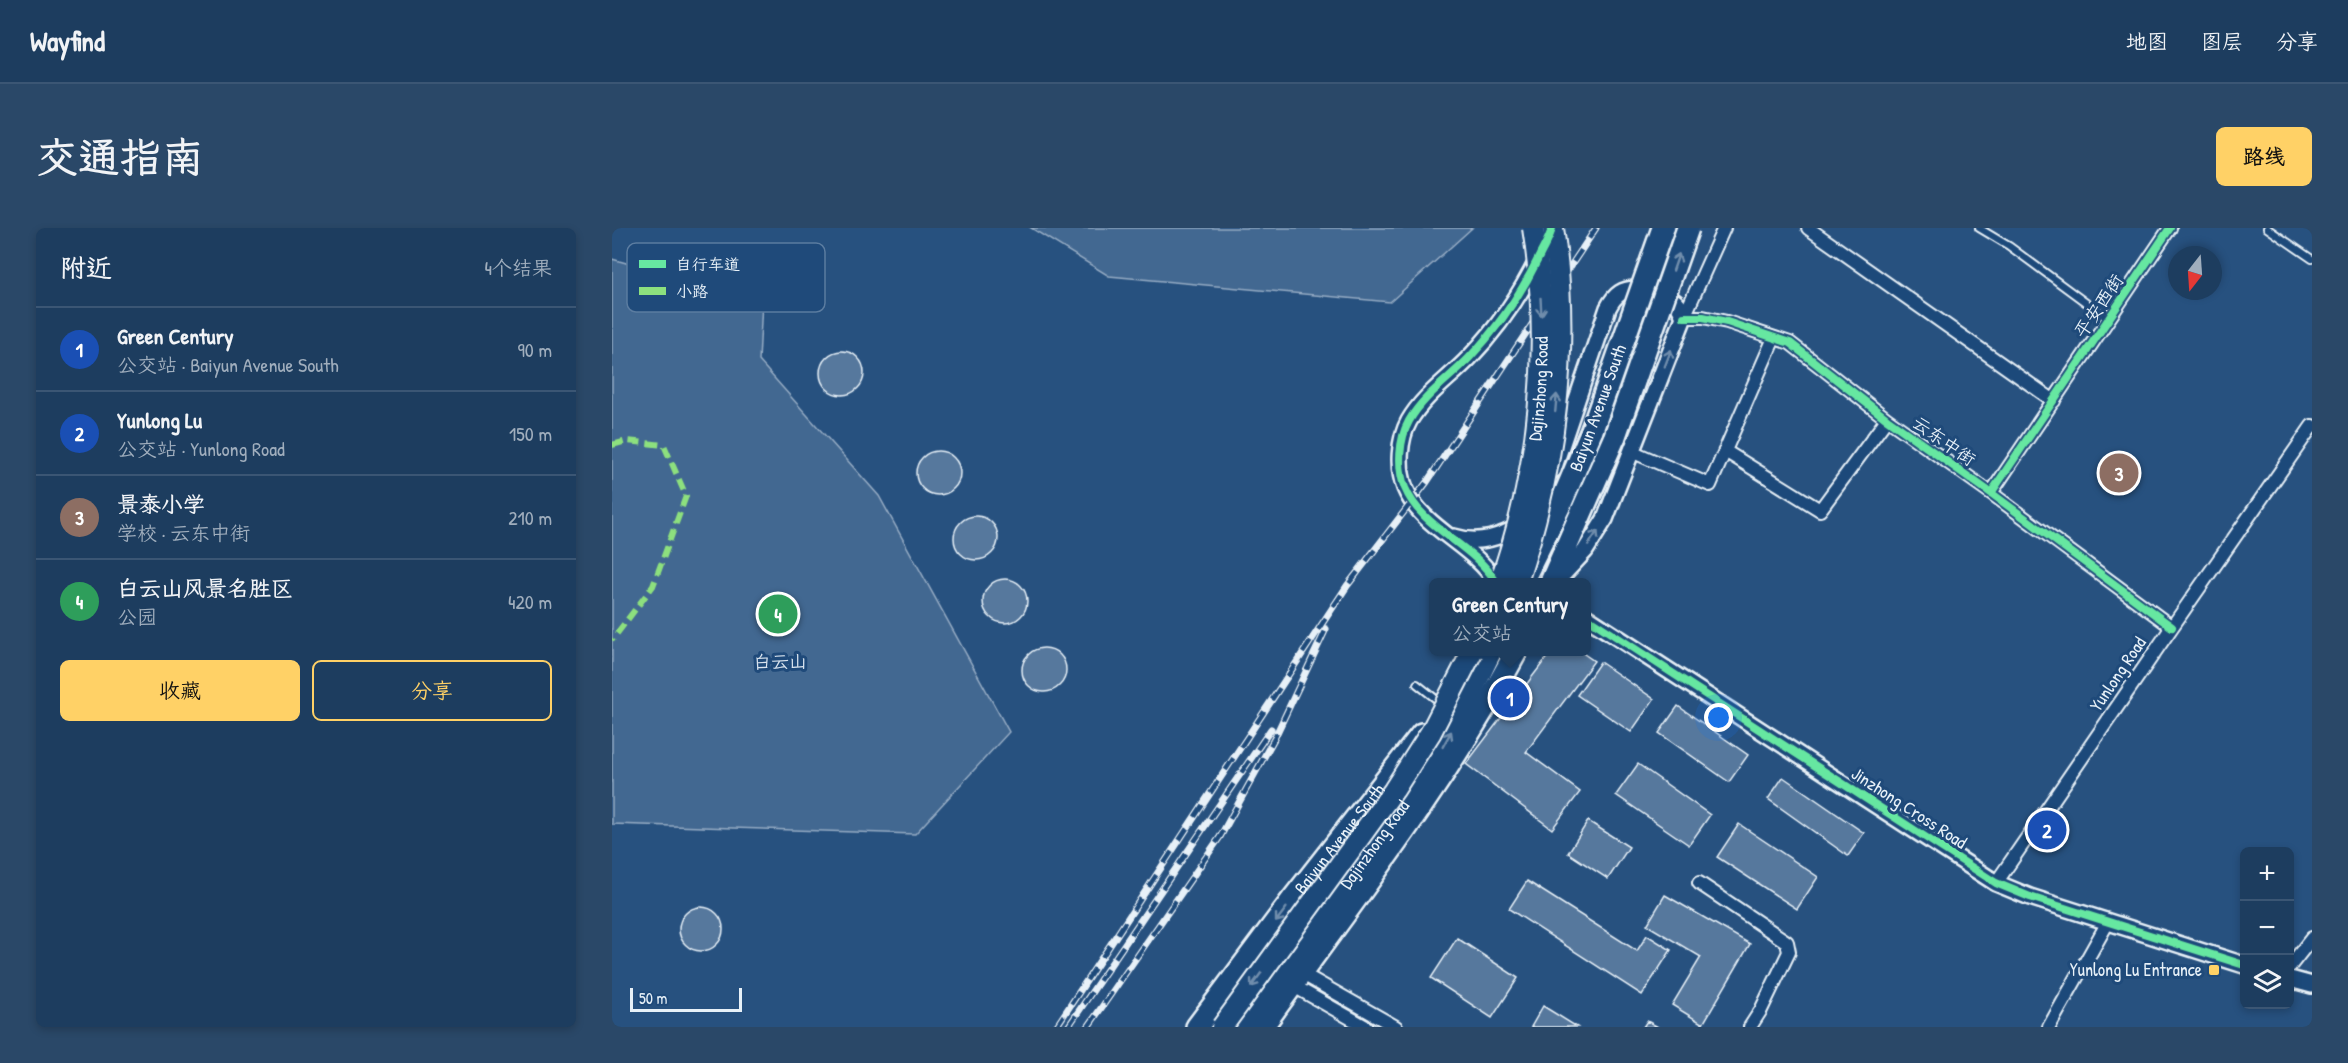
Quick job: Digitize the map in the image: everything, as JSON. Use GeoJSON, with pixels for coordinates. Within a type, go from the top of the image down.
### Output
{"type":"FeatureCollection","features":[{"type":"Feature","properties":{"kind":"highway","name":"Baiyun Avenue South"},"geometry":{"type":"LineString","coordinates":[[1524,578],[1561,504],[1592,430],[1663,228]]}},
{"type":"Feature","properties":{"kind":"highway","name":"Baiyun Avenue South"},"geometry":{"type":"LineString","coordinates":[[1555,578],[1615,436],[1688,228]]}},
{"type":"Feature","properties":{"kind":"highway","name":"Baiyun Avenue South"},"geometry":{"type":"LineString","coordinates":[[1197,1027],[1298,891],[1444,705],[1478,656]]}},
{"type":"Feature","properties":{"kind":"highway"},"geometry":{"type":"LineString","coordinates":[[1262,1027],[1460,748],[1513,656]]}},
{"type":"Feature","properties":{"kind":"main road","name":"Dajinzhong Road"},"geometry":{"type":"LineString","coordinates":[[1499,578],[1523,502],[1537,416],[1542,325],[1539,261],[1533,228]]}},
{"type":"Feature","properties":{"kind":"main road","name":"Dajinzhong Road"},"geometry":{"type":"LineString","coordinates":[[1517,578],[1539,506],[1553,437],[1556,409],[1560,317],[1558,260],[1552,228]]}},
{"type":"Feature","properties":{"kind":"main road","name":"Dajinzhong Road"},"geometry":{"type":"LineString","coordinates":[[1222,1027],[1394,790],[1435,725],[1470,656]]}},
{"type":"Feature","properties":{"kind":"main road","name":"Dajinzhong Road"},"geometry":{"type":"LineString","coordinates":[[1243,1027],[1425,776],[1462,712],[1489,656]]}},
{"type":"Feature","properties":{"kind":"street"},"geometry":{"type":"LineString","coordinates":[[1525,228],[1529,266],[1525,286]]}},
{"type":"Feature","properties":{"kind":"street"},"geometry":{"type":"LineString","coordinates":[[1494,578],[1417,508],[1405,487],[1400,456],[1408,422],[1428,396],[1470,357],[1525,286],[1552,228]]}},
{"type":"Feature","properties":{"kind":"street"},"geometry":{"type":"LineString","coordinates":[[1557,578],[1585,551],[1596,536],[1683,317],[1724,228]]}},
{"type":"Feature","properties":{"kind":"street"},"geometry":{"type":"LineString","coordinates":[[1808,228],[2054,401]]}},
{"type":"Feature","properties":{"kind":"street","name":"平安西街"},"geometry":{"type":"LineString","coordinates":[[1991,493],[2169,228]]}},
{"type":"Feature","properties":{"kind":"street"},"geometry":{"type":"LineString","coordinates":[[1517,578],[1608,308],[1614,297],[1622,291],[1634,289],[1652,292],[1675,302],[1681,308],[1683,317]]}},
{"type":"Feature","properties":{"kind":"street","name":"云东中街"},"geometry":{"type":"LineString","coordinates":[[1683,317],[1703,317],[1727,322],[1790,343],[1887,419],[2172,627]]}},
{"type":"Feature","properties":{"kind":"street"},"geometry":{"type":"LineString","coordinates":[[1631,451],[1710,485],[1774,338]]}},
{"type":"Feature","properties":{"kind":"street"},"geometry":{"type":"LineString","coordinates":[[1725,451],[1820,510],[1887,419]]}},
{"type":"Feature","properties":{"kind":"street","name":"Yunlong Road"},"geometry":{"type":"LineString","coordinates":[[1996,883],[2312,426]]}},
{"type":"Feature","properties":{"kind":"street"},"geometry":{"type":"LineString","coordinates":[[1450,536],[1482,541],[1502,536],[1538,516]]}},
{"type":"Feature","properties":{"kind":"street","name":"Jinzhong Cross Road"},"geometry":{"type":"LineString","coordinates":[[1591,620],[1996,883],[2030,897],[2240,964]]}},
{"type":"Feature","properties":{"kind":"street"},"geometry":{"type":"LineString","coordinates":[[1699,883],[1787,942],[1789,952],[1761,1010],[1750,1027]]}},
{"type":"Feature","properties":{"kind":"street"},"geometry":{"type":"LineString","coordinates":[[2049,1027],[2108,922]]}},
{"type":"Feature","properties":{"kind":"street"},"geometry":{"type":"LineString","coordinates":[[2294,960],[2312,938]]}},
{"type":"Feature","properties":{"kind":"street"},"geometry":{"type":"LineString","coordinates":[[1297,979],[1366,1027]]}},
{"type":"Feature","properties":{"kind":"street"},"geometry":{"type":"LineString","coordinates":[[1297,979],[1396,1027]]}},
{"type":"Feature","properties":{"kind":"street"},"geometry":{"type":"LineString","coordinates":[[2294,980],[2312,985]]}},
{"type":"Feature","properties":{"kind":"lane"},"geometry":{"type":"LineString","coordinates":[[1979,228],[2009,246],[2109,319]]}},
{"type":"Feature","properties":{"kind":"lane"},"geometry":{"type":"LineString","coordinates":[[2267,228],[2312,259]]}},
{"type":"Feature","properties":{"kind":"lane"},"geometry":{"type":"LineString","coordinates":[[1417,684],[1444,705]]}},
{"type":"Feature","properties":{"kind":"green space"},"geometry":{"type":"Polygon","coordinates":[[[1031,228],[1472,228],[1390,302],[1109,276],[1031,228]]]}},
{"type":"Feature","properties":{"kind":"green space","name":"白云山"},"geometry":{"type":"Polygon","coordinates":[[[612,259],[627,263],[627,312],[761,312],[759,361],[879,496],[1009,732],[915,834],[612,824],[612,259]]]}},
{"type":"Feature","properties":{"kind":"building"},"geometry":{"type":"Polygon","coordinates":[[[842,351],[857,358],[864,373],[857,388],[842,395],[827,388],[820,373],[827,358],[842,351]]]}},
{"type":"Feature","properties":{"kind":"building"},"geometry":{"type":"Polygon","coordinates":[[[938,451],[953,458],[960,473],[953,488],[938,495],[923,488],[916,473],[923,458],[938,451]]]}},
{"type":"Feature","properties":{"kind":"building"},"geometry":{"type":"Polygon","coordinates":[[[976,516],[991,523],[998,538],[991,553],[976,560],[961,553],[954,538],[961,523],[976,516]]]}},
{"type":"Feature","properties":{"kind":"building"},"geometry":{"type":"Polygon","coordinates":[[[1005,579],[1020,586],[1027,601],[1020,616],[1005,623],[990,616],[983,601],[990,586],[1005,579]]]}},
{"type":"Feature","properties":{"kind":"building"},"geometry":{"type":"Polygon","coordinates":[[[1044,648],[1059,655],[1066,670],[1059,685],[1044,692],[1029,685],[1022,670],[1029,655],[1044,648]]]}},
{"type":"Feature","properties":{"kind":"building"},"geometry":{"type":"Polygon","coordinates":[[[1548,656],[1587,656],[1594,661],[1526,752],[1580,792],[1552,829],[1466,764],[1548,656]]]}},
{"type":"Feature","properties":{"kind":"building"},"geometry":{"type":"Polygon","coordinates":[[[1600,662],[1654,699],[1631,732],[1577,695],[1600,662]]]}},
{"type":"Feature","properties":{"kind":"building"},"geometry":{"type":"Polygon","coordinates":[[[1678,706],[1748,755],[1729,782],[1659,733],[1678,706]]]}},
{"type":"Feature","properties":{"kind":"building"},"geometry":{"type":"Polygon","coordinates":[[[1638,764],[1710,815],[1689,845],[1616,795],[1638,764]]]}},
{"type":"Feature","properties":{"kind":"building"},"geometry":{"type":"Polygon","coordinates":[[[1783,777],[1864,833],[1848,856],[1768,799],[1783,777]]]}},
{"type":"Feature","properties":{"kind":"building"},"geometry":{"type":"Polygon","coordinates":[[[1588,821],[1629,847],[1608,879],[1568,853],[1588,821]]]}},
{"type":"Feature","properties":{"kind":"building"},"geometry":{"type":"Polygon","coordinates":[[[1739,824],[1818,877],[1797,909],[1717,857],[1739,824]]]}},
{"type":"Feature","properties":{"kind":"building"},"geometry":{"type":"Polygon","coordinates":[[[1527,881],[1637,951],[1647,935],[1671,950],[1642,995],[1509,909],[1527,881]]]}},
{"type":"Feature","properties":{"kind":"building"},"geometry":{"type":"Polygon","coordinates":[[[1665,895],[1750,944],[1703,1024],[1672,1005],[1701,957],[1647,925],[1665,895]]]}},
{"type":"Feature","properties":{"kind":"building"},"geometry":{"type":"Polygon","coordinates":[[[701,907],[716,914],[723,929],[716,944],[701,951],[686,944],[679,929],[686,914],[701,907]]]}},
{"type":"Feature","properties":{"kind":"building"},"geometry":{"type":"Polygon","coordinates":[[[1457,938],[1518,978],[1492,1018],[1431,978],[1457,938]]]}},
{"type":"Feature","properties":{"kind":"building"},"geometry":{"type":"Polygon","coordinates":[[[1543,1006],[1577,1027],[1531,1027],[1543,1006]]]}},
{"type":"Feature","properties":{"kind":"building"},"geometry":{"type":"Polygon","coordinates":[[[1647,1021],[1658,1027],[1643,1027],[1647,1021]]]}},
{"type":"Feature","properties":{"kind":"railway"},"geometry":{"type":"LineString","coordinates":[[1056,1027],[1347,586],[1427,482],[1596,228]]}},
{"type":"Feature","properties":{"kind":"railway"},"geometry":{"type":"LineString","coordinates":[[1088,1027],[1220,837],[1275,737],[1326,629]]}},
{"type":"Feature","properties":{"kind":"railway"},"geometry":{"type":"LineString","coordinates":[[1068,1027],[1271,729]]}},
{"type":"Feature","properties":{"kind":"marked path"},"geometry":{"type":"LineString","coordinates":[[612,445],[627,441],[664,445],[686,496],[653,586],[612,640]]}},
{"type":"Feature","properties":{"kind":"cycle path"},"geometry":{"type":"LineString","coordinates":[[1493,578],[1474,557],[1423,515],[1413,502],[1402,480],[1401,445],[1406,428],[1415,412],[1429,395],[1479,347],[1508,310],[1532,271],[1552,228]]}},
{"type":"Feature","properties":{"kind":"cycle path"},"geometry":{"type":"LineString","coordinates":[[1991,493],[2170,228]]}},
{"type":"Feature","properties":{"kind":"cycle path"},"geometry":{"type":"LineString","coordinates":[[1684,317],[1703,317],[1727,322],[1790,343],[1887,419],[2172,627]]}},
{"type":"Feature","properties":{"kind":"cycle path"},"geometry":{"type":"LineString","coordinates":[[1591,620],[1996,883],[2030,897],[2240,964]]}},
{"type":"Feature","properties":{"kind":"place","name":"景泰小学"},"geometry":{"type":"Point","coordinates":[2119,473]}},
{"type":"Feature","properties":{"kind":"place","name":"白云山风景名胜区"},"geometry":{"type":"Point","coordinates":[778,614]}},
{"type":"Feature","properties":{"kind":"place","name":"Green Century"},"geometry":{"type":"Point","coordinates":[1510,698]}},
{"type":"Feature","properties":{"kind":"place","name":"Yunlong Lu"},"geometry":{"type":"Point","coordinates":[2047,830]}},
{"type":"Feature","properties":{"kind":"place","name":"Yunlong Lu Entrance"},"geometry":{"type":"Point","coordinates":[2214,970]}}]}
